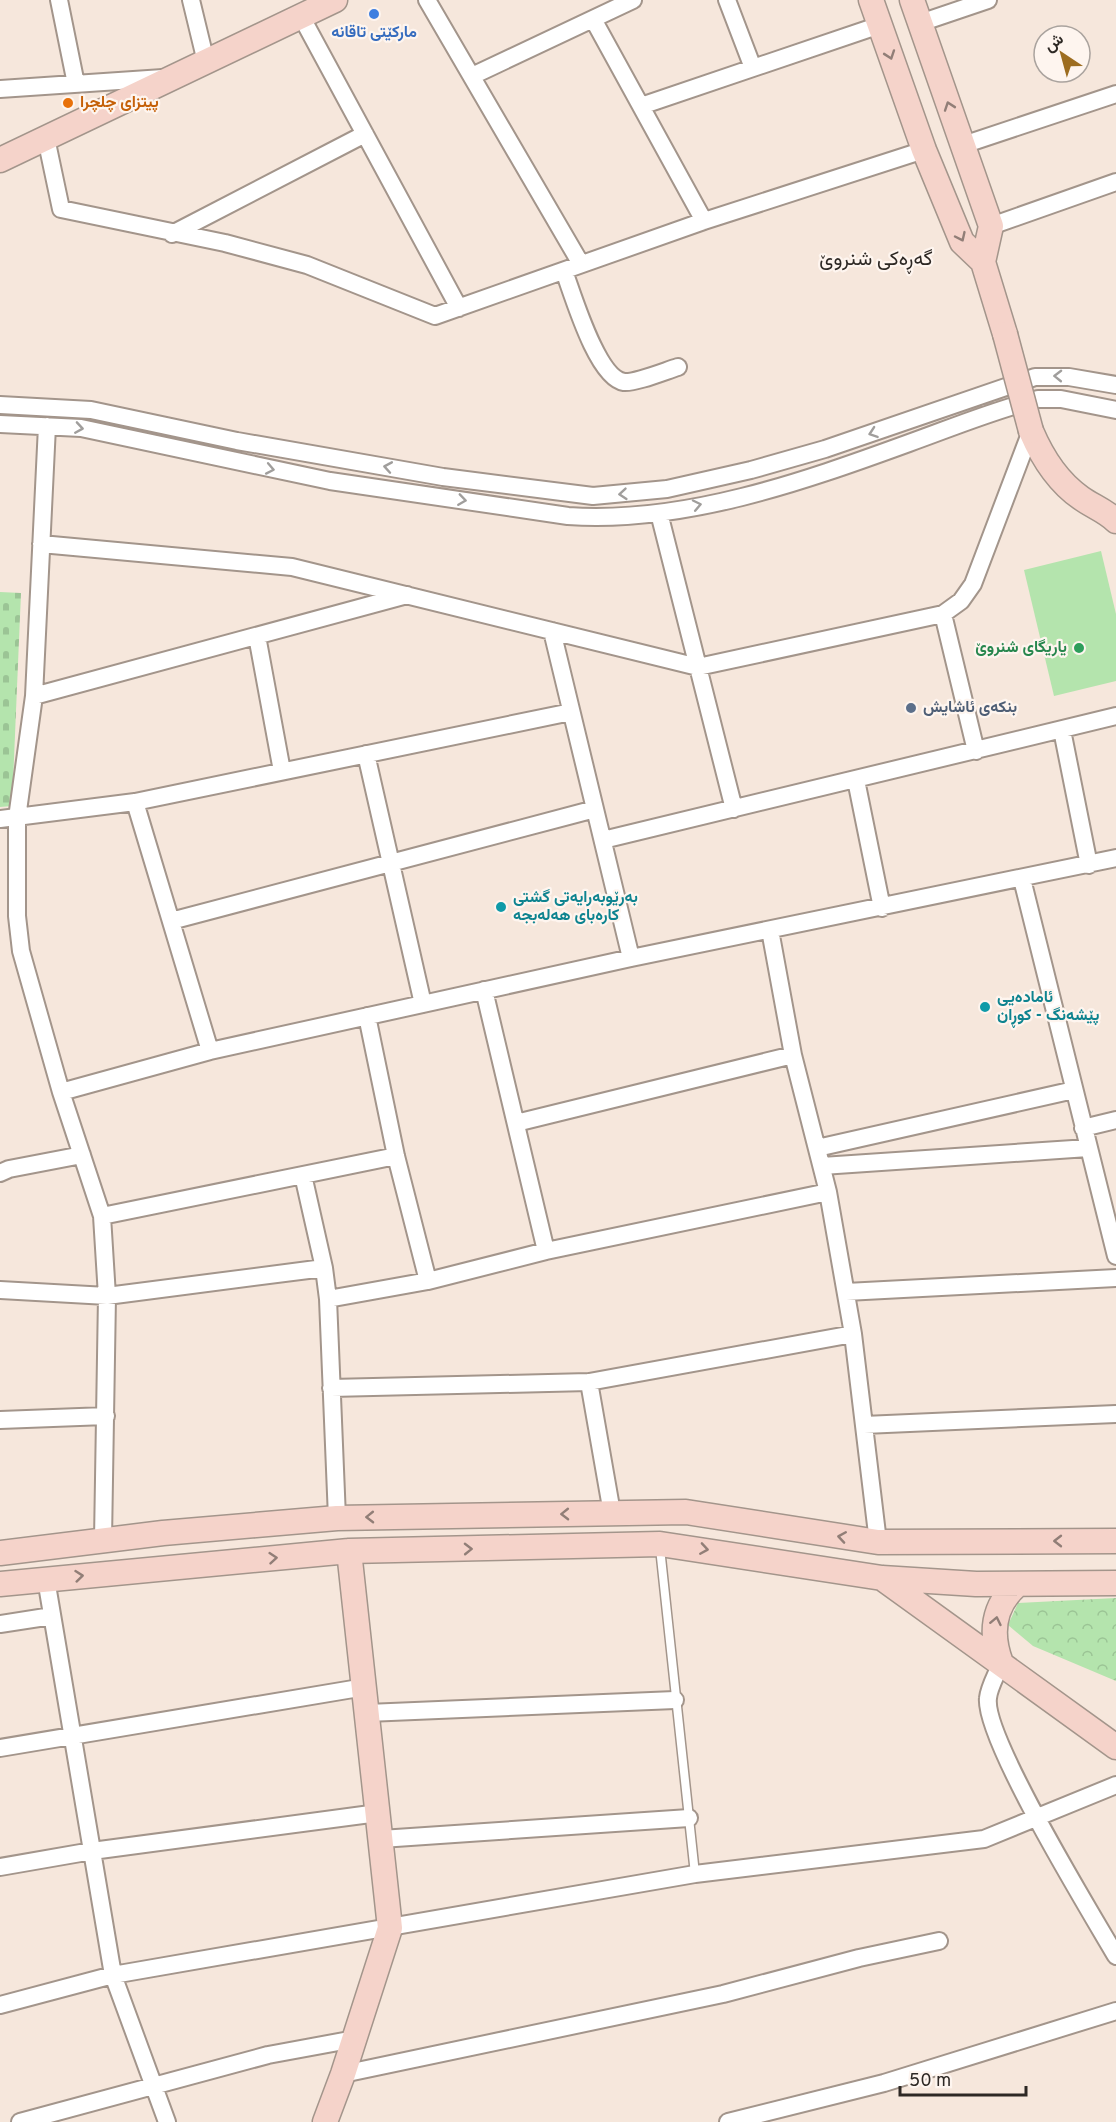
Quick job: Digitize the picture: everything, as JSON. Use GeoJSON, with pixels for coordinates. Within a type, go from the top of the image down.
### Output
{"type":"FeatureCollection","features":[{"type":"Feature","properties":{"kind":"main road"},"geometry":{"type":"LineString","coordinates":[[871,0],[924,150],[962,242],[983,262],[1031,431],[1038,448],[1060,480],[1078,496],[1116,521]]}},
{"type":"Feature","properties":{"kind":"main road"},"geometry":{"type":"LineString","coordinates":[[912,0],[991,226],[983,262]]}},
{"type":"Feature","properties":{"kind":"main road"},"geometry":{"type":"LineString","coordinates":[[0,160],[318,6]]}},
{"type":"Feature","properties":{"kind":"main road"},"geometry":{"type":"LineString","coordinates":[[0,1553],[136,1536],[337,1518],[686,1512],[878,1542],[1116,1540]]}},
{"type":"Feature","properties":{"kind":"main road"},"geometry":{"type":"LineString","coordinates":[[136,1536],[140,1569]]}},
{"type":"Feature","properties":{"kind":"main road"},"geometry":{"type":"LineString","coordinates":[[878,1542],[882,1578],[1116,1747]]}},
{"type":"Feature","properties":{"kind":"main road"},"geometry":{"type":"LineString","coordinates":[[0,1584],[349,1551],[660,1544],[882,1578],[1018,1584],[1116,1583]]}},
{"type":"Feature","properties":{"kind":"main road"},"geometry":{"type":"LineString","coordinates":[[325,2122],[344,2074],[390,1928],[349,1551]]}},
{"type":"Feature","properties":{"kind":"main road"},"geometry":{"type":"LineString","coordinates":[[1001,1663],[994,1643],[997,1613],[1003,1599],[1018,1584]]}},
{"type":"Feature","properties":{"kind":"street"},"geometry":{"type":"LineString","coordinates":[[59,0],[76,84]]}},
{"type":"Feature","properties":{"kind":"street"},"geometry":{"type":"LineString","coordinates":[[191,0],[206,62]]}},
{"type":"Feature","properties":{"kind":"street"},"geometry":{"type":"LineString","coordinates":[[427,0],[581,264]]}},
{"type":"Feature","properties":{"kind":"street"},"geometry":{"type":"LineString","coordinates":[[471,76],[633,0]]}},
{"type":"Feature","properties":{"kind":"street"},"geometry":{"type":"LineString","coordinates":[[727,0],[753,68]]}},
{"type":"Feature","properties":{"kind":"street"},"geometry":{"type":"LineString","coordinates":[[920,23],[988,0]]}},
{"type":"Feature","properties":{"kind":"street"},"geometry":{"type":"LineString","coordinates":[[318,6],[365,134],[459,308]]}},
{"type":"Feature","properties":{"kind":"street"},"geometry":{"type":"LineString","coordinates":[[593,19],[704,221]]}},
{"type":"Feature","properties":{"kind":"street"},"geometry":{"type":"LineString","coordinates":[[641,106],[880,25]]}},
{"type":"Feature","properties":{"kind":"street"},"geometry":{"type":"LineString","coordinates":[[0,89],[173,77]]}},
{"type":"Feature","properties":{"kind":"street"},"geometry":{"type":"LineString","coordinates":[[963,145],[1116,94]]}},
{"type":"Feature","properties":{"kind":"street"},"geometry":{"type":"LineString","coordinates":[[172,234],[365,134]]}},
{"type":"Feature","properties":{"kind":"street"},"geometry":{"type":"LineString","coordinates":[[46,138],[61,209],[172,234],[225,243],[307,265],[435,316],[704,221],[924,150]]}},
{"type":"Feature","properties":{"kind":"street"},"geometry":{"type":"LineString","coordinates":[[991,226],[1116,182]]}},
{"type":"Feature","properties":{"kind":"street"},"geometry":{"type":"LineString","coordinates":[[564,271],[600,363],[613,378],[625,382],[678,367]]}},
{"type":"Feature","properties":{"kind":"street"},"geometry":{"type":"LineString","coordinates":[[0,405],[91,410],[237,441],[443,477],[572,495],[616,495],[667,489],[765,466],[825,449],[1030,379],[1069,377],[1116,385]]}},
{"type":"Feature","properties":{"kind":"street"},"geometry":{"type":"LineString","coordinates":[[0,424],[81,428],[330,481],[560,515],[601,518],[659,513],[770,487],[844,465],[1038,399],[1061,399],[1116,410]]}},
{"type":"Feature","properties":{"kind":"street"},"geometry":{"type":"LineString","coordinates":[[47,426],[34,696],[8,818],[18,934],[62,1092],[102,1216],[107,1296],[103,1540]]}},
{"type":"Feature","properties":{"kind":"street"},"geometry":{"type":"LineString","coordinates":[[41,544],[292,567],[698,667],[943,614],[961,601],[973,584],[1031,431]]}},
{"type":"Feature","properties":{"kind":"street"},"geometry":{"type":"LineString","coordinates":[[765,466],[770,487]]}},
{"type":"Feature","properties":{"kind":"street"},"geometry":{"type":"LineString","coordinates":[[659,513],[734,809]]}},
{"type":"Feature","properties":{"kind":"street"},"geometry":{"type":"LineString","coordinates":[[34,696],[408,595]]}},
{"type":"Feature","properties":{"kind":"street"},"geometry":{"type":"LineString","coordinates":[[943,614],[976,751]]}},
{"type":"Feature","properties":{"kind":"street"},"geometry":{"type":"LineString","coordinates":[[552,631],[631,958]]}},
{"type":"Feature","properties":{"kind":"street"},"geometry":{"type":"LineString","coordinates":[[257,636],[282,771]]}},
{"type":"Feature","properties":{"kind":"street"},"geometry":{"type":"LineString","coordinates":[[8,818],[135,802],[571,712]]}},
{"type":"Feature","properties":{"kind":"street"},"geometry":{"type":"LineString","coordinates":[[603,840],[1116,716]]}},
{"type":"Feature","properties":{"kind":"street"},"geometry":{"type":"LineString","coordinates":[[1062,730],[1089,865]]}},
{"type":"Feature","properties":{"kind":"street"},"geometry":{"type":"LineString","coordinates":[[366,754],[389,863],[423,1004]]}},
{"type":"Feature","properties":{"kind":"street"},"geometry":{"type":"LineString","coordinates":[[856,780],[882,908]]}},
{"type":"Feature","properties":{"kind":"street"},"geometry":{"type":"LineString","coordinates":[[135,802],[210,1051]]}},
{"type":"Feature","properties":{"kind":"street"},"geometry":{"type":"LineString","coordinates":[[171,921],[595,809]]}},
{"type":"Feature","properties":{"kind":"street"},"geometry":{"type":"LineString","coordinates":[[62,1092],[210,1051],[484,990],[1116,858]]}},
{"type":"Feature","properties":{"kind":"street"},"geometry":{"type":"LineString","coordinates":[[1022,879],[1116,1254]]}},
{"type":"Feature","properties":{"kind":"street"},"geometry":{"type":"LineString","coordinates":[[770,930],[793,1055],[828,1192],[854,1334],[878,1542]]}},
{"type":"Feature","properties":{"kind":"street"},"geometry":{"type":"LineString","coordinates":[[484,990],[546,1251]]}},
{"type":"Feature","properties":{"kind":"street"},"geometry":{"type":"LineString","coordinates":[[367,1016],[396,1156],[428,1281]]}},
{"type":"Feature","properties":{"kind":"street"},"geometry":{"type":"LineString","coordinates":[[516,1123],[793,1055]]}},
{"type":"Feature","properties":{"kind":"street"},"geometry":{"type":"LineString","coordinates":[[817,1148],[1074,1090]]}},
{"type":"Feature","properties":{"kind":"street"},"geometry":{"type":"LineString","coordinates":[[1083,1128],[1116,1120]]}},
{"type":"Feature","properties":{"kind":"street"},"geometry":{"type":"LineString","coordinates":[[822,1166],[1088,1148]]}},
{"type":"Feature","properties":{"kind":"street"},"geometry":{"type":"LineString","coordinates":[[0,1173],[9,1168],[82,1155]]}},
{"type":"Feature","properties":{"kind":"street"},"geometry":{"type":"LineString","coordinates":[[102,1216],[396,1156]]}},
{"type":"Feature","properties":{"kind":"street"},"geometry":{"type":"LineString","coordinates":[[303,1175],[324,1268],[328,1299],[337,1518]]}},
{"type":"Feature","properties":{"kind":"street"},"geometry":{"type":"LineString","coordinates":[[328,1299],[428,1281],[546,1251],[828,1192]]}},
{"type":"Feature","properties":{"kind":"street"},"geometry":{"type":"LineString","coordinates":[[0,1290],[107,1296],[324,1268]]}},
{"type":"Feature","properties":{"kind":"street"},"geometry":{"type":"LineString","coordinates":[[846,1292],[1116,1278]]}},
{"type":"Feature","properties":{"kind":"street"},"geometry":{"type":"LineString","coordinates":[[331,1388],[589,1382],[854,1334]]}},
{"type":"Feature","properties":{"kind":"street"},"geometry":{"type":"LineString","coordinates":[[589,1382],[612,1513]]}},
{"type":"Feature","properties":{"kind":"street"},"geometry":{"type":"LineString","coordinates":[[864,1425],[1116,1414]]}},
{"type":"Feature","properties":{"kind":"street"},"geometry":{"type":"LineString","coordinates":[[0,1420],[106,1416]]}},
{"type":"Feature","properties":{"kind":"street"},"geometry":{"type":"LineString","coordinates":[[46,1580],[112,1975],[167,2122]]}},
{"type":"Feature","properties":{"kind":"street"},"geometry":{"type":"LineString","coordinates":[[0,1624],[52,1616]]}},
{"type":"Feature","properties":{"kind":"street"},"geometry":{"type":"LineString","coordinates":[[1001,1663],[988,1698],[994,1731],[1037,1817],[1116,1956]]}},
{"type":"Feature","properties":{"kind":"street"},"geometry":{"type":"LineString","coordinates":[[0,1748],[364,1687]]}},
{"type":"Feature","properties":{"kind":"street"},"geometry":{"type":"LineString","coordinates":[[368,1713],[675,1700]]}},
{"type":"Feature","properties":{"kind":"street"},"geometry":{"type":"LineString","coordinates":[[0,2005],[112,1975],[695,1874],[984,1839],[1116,1785]]}},
{"type":"Feature","properties":{"kind":"street"},"geometry":{"type":"LineString","coordinates":[[0,1867],[92,1851],[378,1813]]}},
{"type":"Feature","properties":{"kind":"street"},"geometry":{"type":"LineString","coordinates":[[381,1839],[689,1818]]}},
{"type":"Feature","properties":{"kind":"street"},"geometry":{"type":"LineString","coordinates":[[344,2074],[723,1994],[859,1958],[939,1941]]}},
{"type":"Feature","properties":{"kind":"street"},"geometry":{"type":"LineString","coordinates":[[728,2122],[884,2083],[1116,2011]]}},
{"type":"Feature","properties":{"kind":"street"},"geometry":{"type":"LineString","coordinates":[[20,2122],[268,2055],[355,2039]]}},
{"type":"Feature","properties":{"kind":"lane"},"geometry":{"type":"LineString","coordinates":[[660,1544],[695,1874]]}},
{"type":"Feature","properties":{"kind":"green space","name":"یاریگای شنروێ"},"geometry":{"type":"Polygon","coordinates":[[[1101,551],[1116,614],[1116,681],[1054,696],[1024,570],[1101,551]]]}},
{"type":"Feature","properties":{"kind":"green space"},"geometry":{"type":"Polygon","coordinates":[[[0,592],[21,593],[12,806],[0,807],[0,592]]]}},
{"type":"Feature","properties":{"kind":"green space"},"geometry":{"type":"Polygon","coordinates":[[[1116,1598],[1116,1681],[1033,1646],[1008,1625],[1018,1603],[1116,1598]]]}},
{"type":"Feature","properties":{"kind":"place","name":"مارکێتی تاقانە"},"geometry":{"type":"Point","coordinates":[374,14]}},
{"type":"Feature","properties":{"kind":"place","name":"پیتزای چلچرا"},"geometry":{"type":"Point","coordinates":[68,103]}},
{"type":"Feature","properties":{"kind":"place","name":"یاریگای شنروێ"},"geometry":{"type":"Point","coordinates":[1079,648]}},
{"type":"Feature","properties":{"kind":"place","name":"بنکەی ئاشایش"},"geometry":{"type":"Point","coordinates":[911,708]}},
{"type":"Feature","properties":{"kind":"place","name":"بەرێوبەرایەتی گشتی کارەبای هەلەبجە"},"geometry":{"type":"Point","coordinates":[501,907]}},
{"type":"Feature","properties":{"kind":"place","name":"ئامادەیی پێشەنگ - کوڕان"},"geometry":{"type":"Point","coordinates":[985,1007]}},
{"type":"Feature","properties":{"kind":"district","name":"گەڕەکی شنروێ"},"geometry":{"type":"Point","coordinates":[876,260]}}]}
